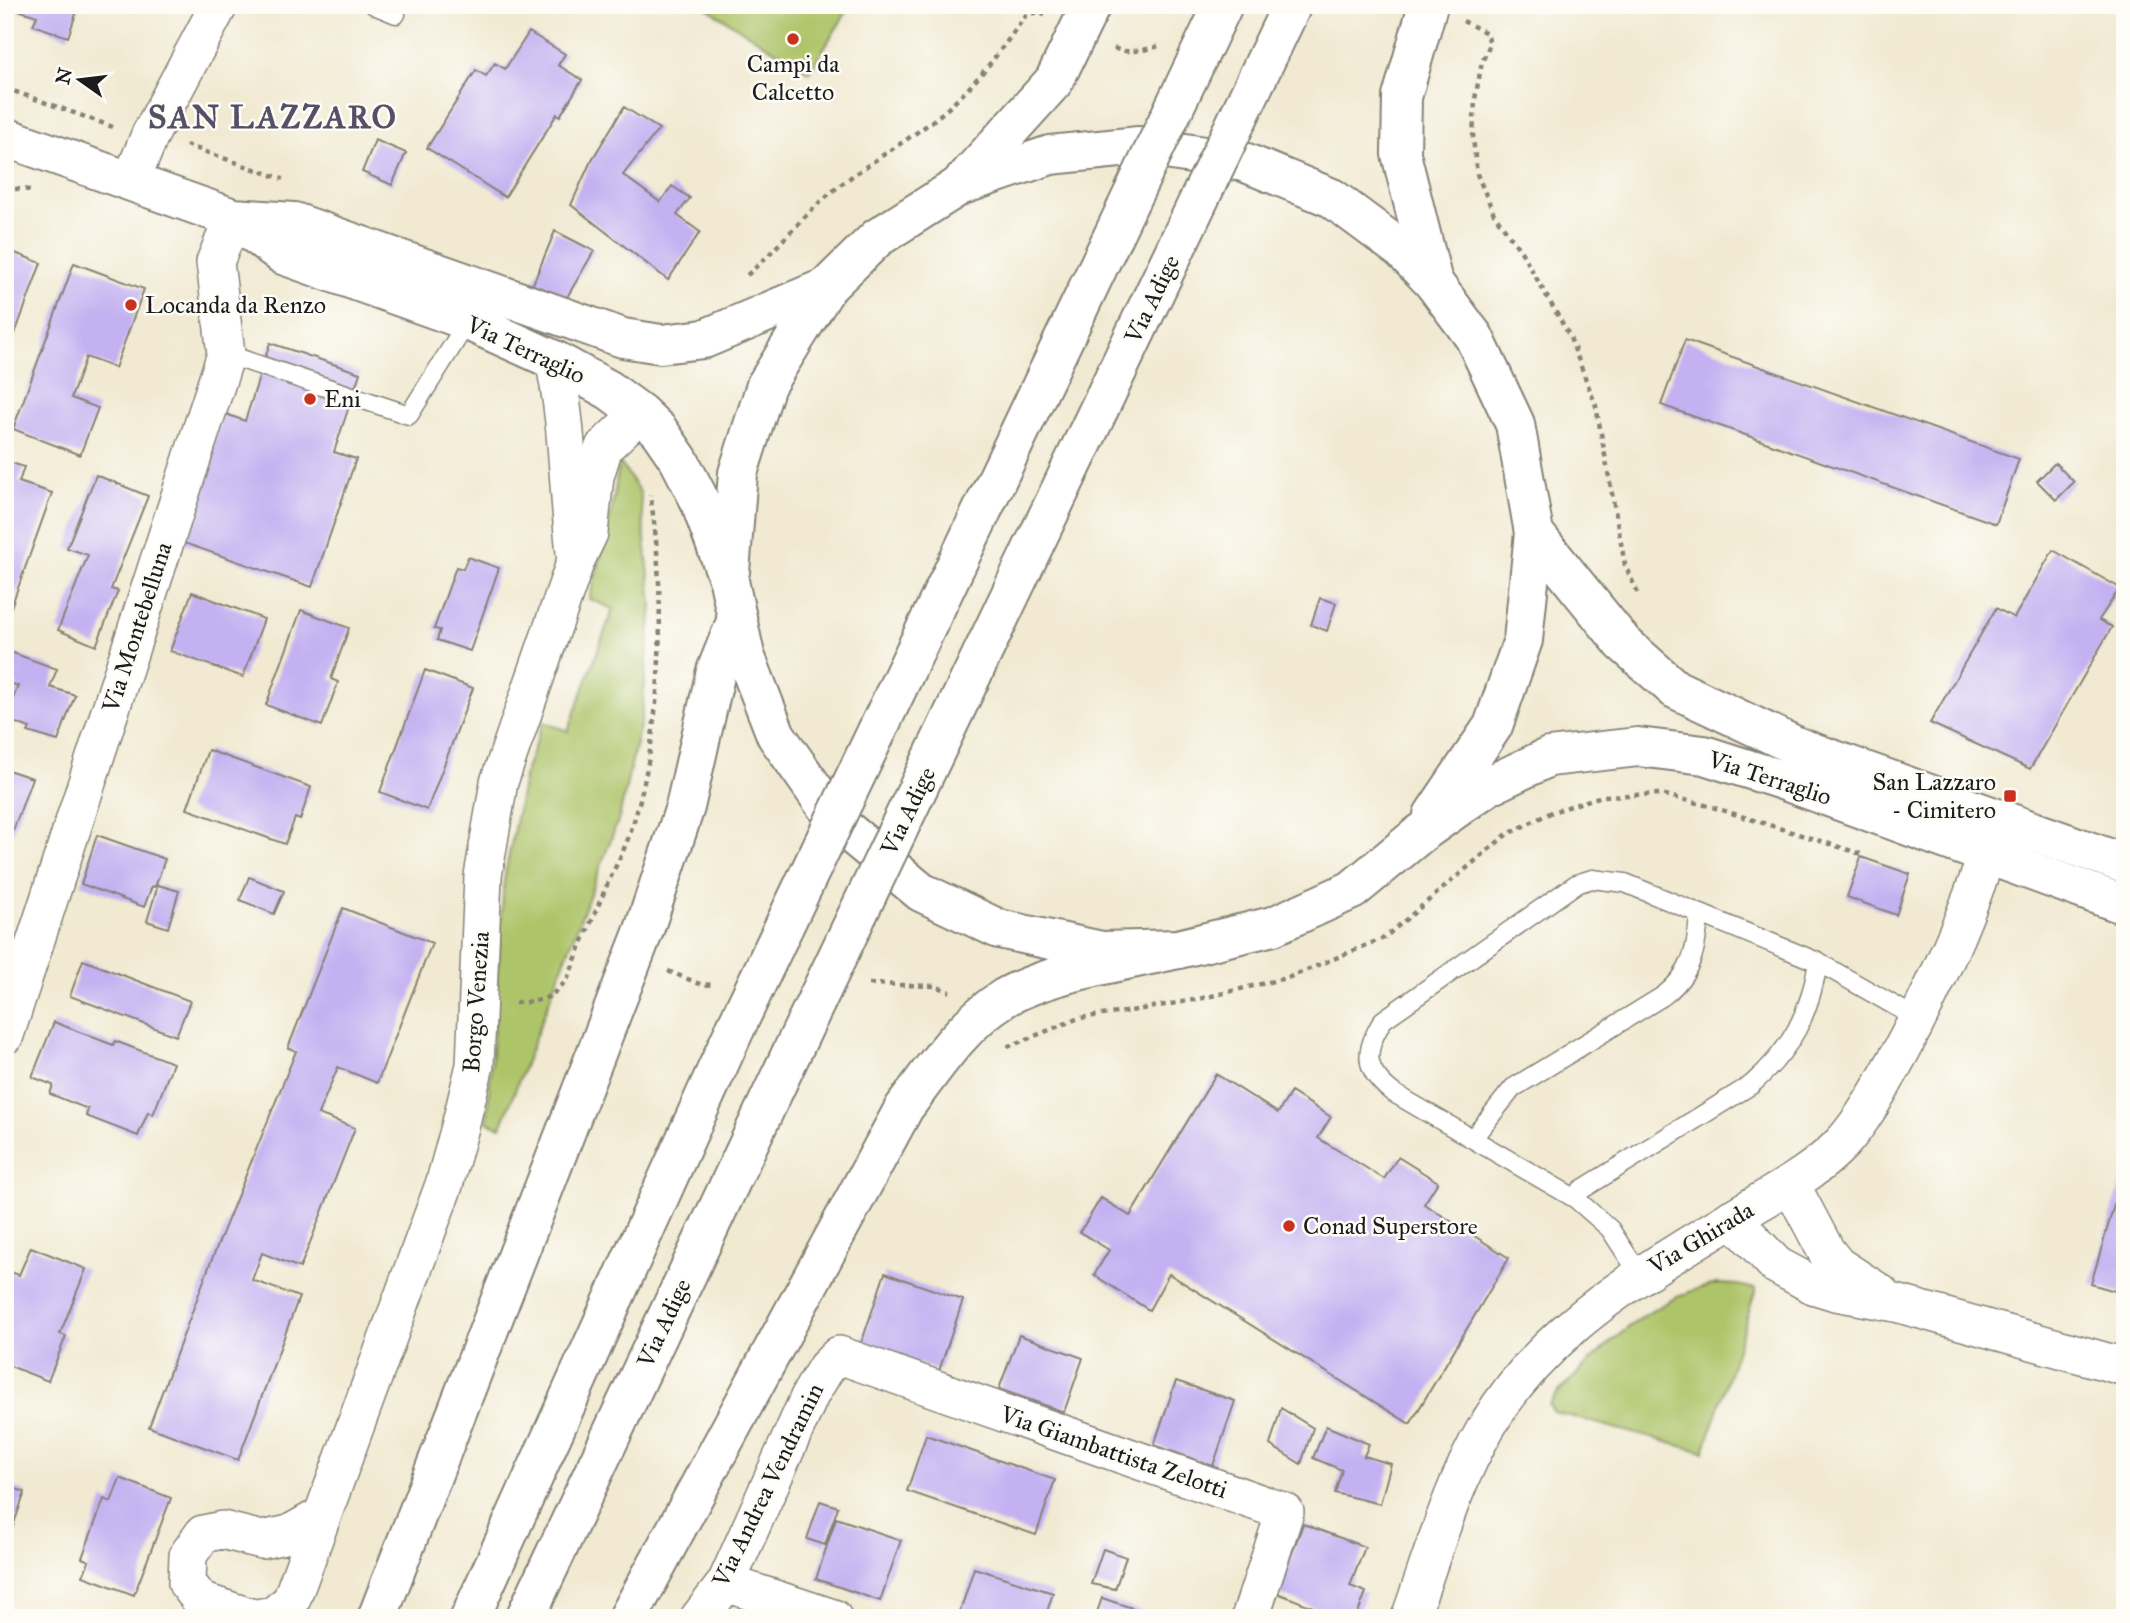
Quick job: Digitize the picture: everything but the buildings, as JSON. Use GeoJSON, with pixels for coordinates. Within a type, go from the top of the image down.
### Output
{"type":"FeatureCollection","features":[{"type":"Feature","properties":{"kind":"main road"},"geometry":{"type":"LineString","coordinates":[[959,186],[1055,80],[1091,5]]}},
{"type":"Feature","properties":{"kind":"main road"},"geometry":{"type":"LineString","coordinates":[[470,1618],[734,1029],[1223,5]]}},
{"type":"Feature","properties":{"kind":"main road","name":"Via Adige"},"geometry":{"type":"LineString","coordinates":[[525,1618],[1292,5]]}},
{"type":"Feature","properties":{"kind":"main road"},"geometry":{"type":"LineString","coordinates":[[1433,282],[1401,154],[1402,97],[1440,10]]}},
{"type":"Feature","properties":{"kind":"main road","name":"Via Terraglio"},"geometry":{"type":"LineString","coordinates":[[5,136],[233,218],[294,222],[623,338],[662,344],[704,339],[827,287]]}},
{"type":"Feature","properties":{"kind":"main road","name":"Via Terraglio"},"geometry":{"type":"LineString","coordinates":[[729,581],[738,473],[766,385],[827,287],[877,238],[959,186],[1050,155],[1139,146],[1244,162],[1332,198],[1402,250],[1433,282],[1474,337],[1514,424],[1534,533],[1523,640],[1493,726],[1420,834]]}},
{"type":"Feature","properties":{"kind":"main road","name":"Via Terraglio"},"geometry":{"type":"LineString","coordinates":[[233,218],[283,255],[468,321],[554,360],[609,390],[640,413],[659,431],[679,460],[698,497],[729,581],[745,656],[776,735],[837,822],[921,892],[999,929],[1102,951],[1178,949],[1273,926],[1352,890],[1420,834],[1488,786],[1549,757],[1637,747],[1704,755],[1782,779],[2125,905]]}},
{"type":"Feature","properties":{"kind":"main road","name":"Via Terraglio"},"geometry":{"type":"LineString","coordinates":[[1534,533],[1623,643],[1675,689],[1798,747],[2124,862]]}},
{"type":"Feature","properties":{"kind":"main road"},"geometry":{"type":"LineString","coordinates":[[377,1618],[644,930],[685,807],[716,671],[737,619]]}},
{"type":"Feature","properties":{"kind":"main road"},"geometry":{"type":"LineString","coordinates":[[628,1618],[904,1108],[938,1062],[980,1016],[1005,998],[1055,977],[1178,949]]}},
{"type":"Feature","properties":{"kind":"street"},"geometry":{"type":"LineString","coordinates":[[131,181],[150,135],[219,5]]}},
{"type":"Feature","properties":{"kind":"street","name":"Via Montebelluna"},"geometry":{"type":"LineString","coordinates":[[5,1035],[226,354],[215,262],[233,218]]}},
{"type":"Feature","properties":{"kind":"street","name":"Borgo Venezia"},"geometry":{"type":"LineString","coordinates":[[554,360],[562,397],[576,560]]}},
{"type":"Feature","properties":{"kind":"street","name":"Borgo Venezia"},"geometry":{"type":"LineString","coordinates":[[321,1516],[289,1534],[262,1540],[222,1530],[203,1534],[188,1555],[187,1583],[201,1601],[255,1618],[274,1615],[291,1601],[444,1185],[475,1065],[483,876],[499,782],[576,560],[589,533],[595,477],[604,447],[640,413]]}},
{"type":"Feature","properties":{"kind":"street","name":"Via Ghirada"},"geometry":{"type":"LineString","coordinates":[[1410,1618],[1468,1465],[1486,1427],[1543,1352],[1562,1334],[1640,1275],[1791,1185],[1824,1160],[1856,1126],[1918,1019],[1965,919],[1987,854]]}},
{"type":"Feature","properties":{"kind":"street"},"geometry":{"type":"LineString","coordinates":[[1791,1185],[1836,1265],[1896,1303]]}},
{"type":"Feature","properties":{"kind":"street"},"geometry":{"type":"LineString","coordinates":[[1732,1218],[1761,1251],[1791,1275],[1836,1293],[1896,1303],[2125,1367]]}},
{"type":"Feature","properties":{"kind":"street","name":"Via Andrea Vendramin"},"geometry":{"type":"LineString","coordinates":[[699,1618],[726,1583],[811,1393],[826,1368],[839,1355]]}},
{"type":"Feature","properties":{"kind":"street","name":"Via Giambattista Zelotti"},"geometry":{"type":"LineString","coordinates":[[839,1355],[1284,1512],[1250,1618]]}},
{"type":"Feature","properties":{"kind":"street"},"geometry":{"type":"LineString","coordinates":[[726,1583],[833,1618]]}},
{"type":"Feature","properties":{"kind":"lane"},"geometry":{"type":"LineString","coordinates":[[374,5],[396,14]]}},
{"type":"Feature","properties":{"kind":"lane"},"geometry":{"type":"LineString","coordinates":[[226,354],[409,415],[468,321]]}},
{"type":"Feature","properties":{"kind":"lane"},"geometry":{"type":"LineString","coordinates":[[1640,1275],[1610,1229],[1576,1199],[1392,1093],[1378,1081],[1370,1068],[1369,1051],[1383,1020],[1555,899],[1584,881],[1607,879],[1625,883],[1818,962],[1918,1019]]}},
{"type":"Feature","properties":{"kind":"lane"},"geometry":{"type":"LineString","coordinates":[[1473,1138],[1513,1088],[1677,985],[1692,957],[1698,936],[1699,914]]}},
{"type":"Feature","properties":{"kind":"lane"},"geometry":{"type":"LineString","coordinates":[[1576,1199],[1581,1190],[1751,1085],[1769,1070],[1808,1009],[1818,962]]}},
{"type":"Feature","properties":{"kind":"path"},"geometry":{"type":"LineString","coordinates":[[1440,10],[1487,33],[1490,44],[1482,62],[1475,99],[1473,138],[1476,174],[1493,214],[1522,253],[1569,335],[1596,406],[1625,565],[1641,601]]}},
{"type":"Feature","properties":{"kind":"path"},"geometry":{"type":"LineString","coordinates":[[745,277],[781,244],[814,206],[937,117],[969,89],[1027,15],[1039,12],[1049,15]]}},
{"type":"Feature","properties":{"kind":"path"},"geometry":{"type":"LineString","coordinates":[[5,88],[109,126]]}},
{"type":"Feature","properties":{"kind":"path"},"geometry":{"type":"LineString","coordinates":[[5,188],[21,189]]}},
{"type":"Feature","properties":{"kind":"path"},"geometry":{"type":"LineString","coordinates":[[479,1000],[516,1003],[537,1001],[556,993],[568,978],[629,836],[646,769],[655,698],[660,605],[657,536],[649,489]]}},
{"type":"Feature","properties":{"kind":"green space","name":"Campi da Calcetto"},"geometry":{"type":"Polygon","coordinates":[[[702,5],[851,5],[809,72],[702,5]]]}},
{"type":"Feature","properties":{"kind":"green space"},"geometry":{"type":"Polygon","coordinates":[[[619,461],[640,492],[652,605],[641,721],[619,818],[501,1127],[487,1122],[504,880],[525,773],[543,722],[568,731],[613,609],[589,599],[607,531],[619,461]]]}},
{"type":"Feature","properties":{"kind":"green space"},"geometry":{"type":"Polygon","coordinates":[[[1717,1284],[1756,1289],[1704,1452],[1554,1412],[1549,1405],[1557,1394],[1610,1342],[1671,1300],[1717,1284]]]}},
{"type":"Feature","properties":{"kind":"place","name":"Campi da Calcetto"},"geometry":{"type":"Point","coordinates":[793,39]}},
{"type":"Feature","properties":{"kind":"place","name":"Locanda da Renzo"},"geometry":{"type":"Point","coordinates":[131,305]}},
{"type":"Feature","properties":{"kind":"place","name":"Eni"},"geometry":{"type":"Point","coordinates":[310,399]}},
{"type":"Feature","properties":{"kind":"place","name":"San Lazzaro - Cimitero"},"geometry":{"type":"Point","coordinates":[2010,796]}},
{"type":"Feature","properties":{"kind":"place","name":"Conad Superstore"},"geometry":{"type":"Point","coordinates":[1289,1226]}},
{"type":"Feature","properties":{"kind":"district","name":"SAN LAZZARO"},"geometry":{"type":"Point","coordinates":[273,117]}}]}
